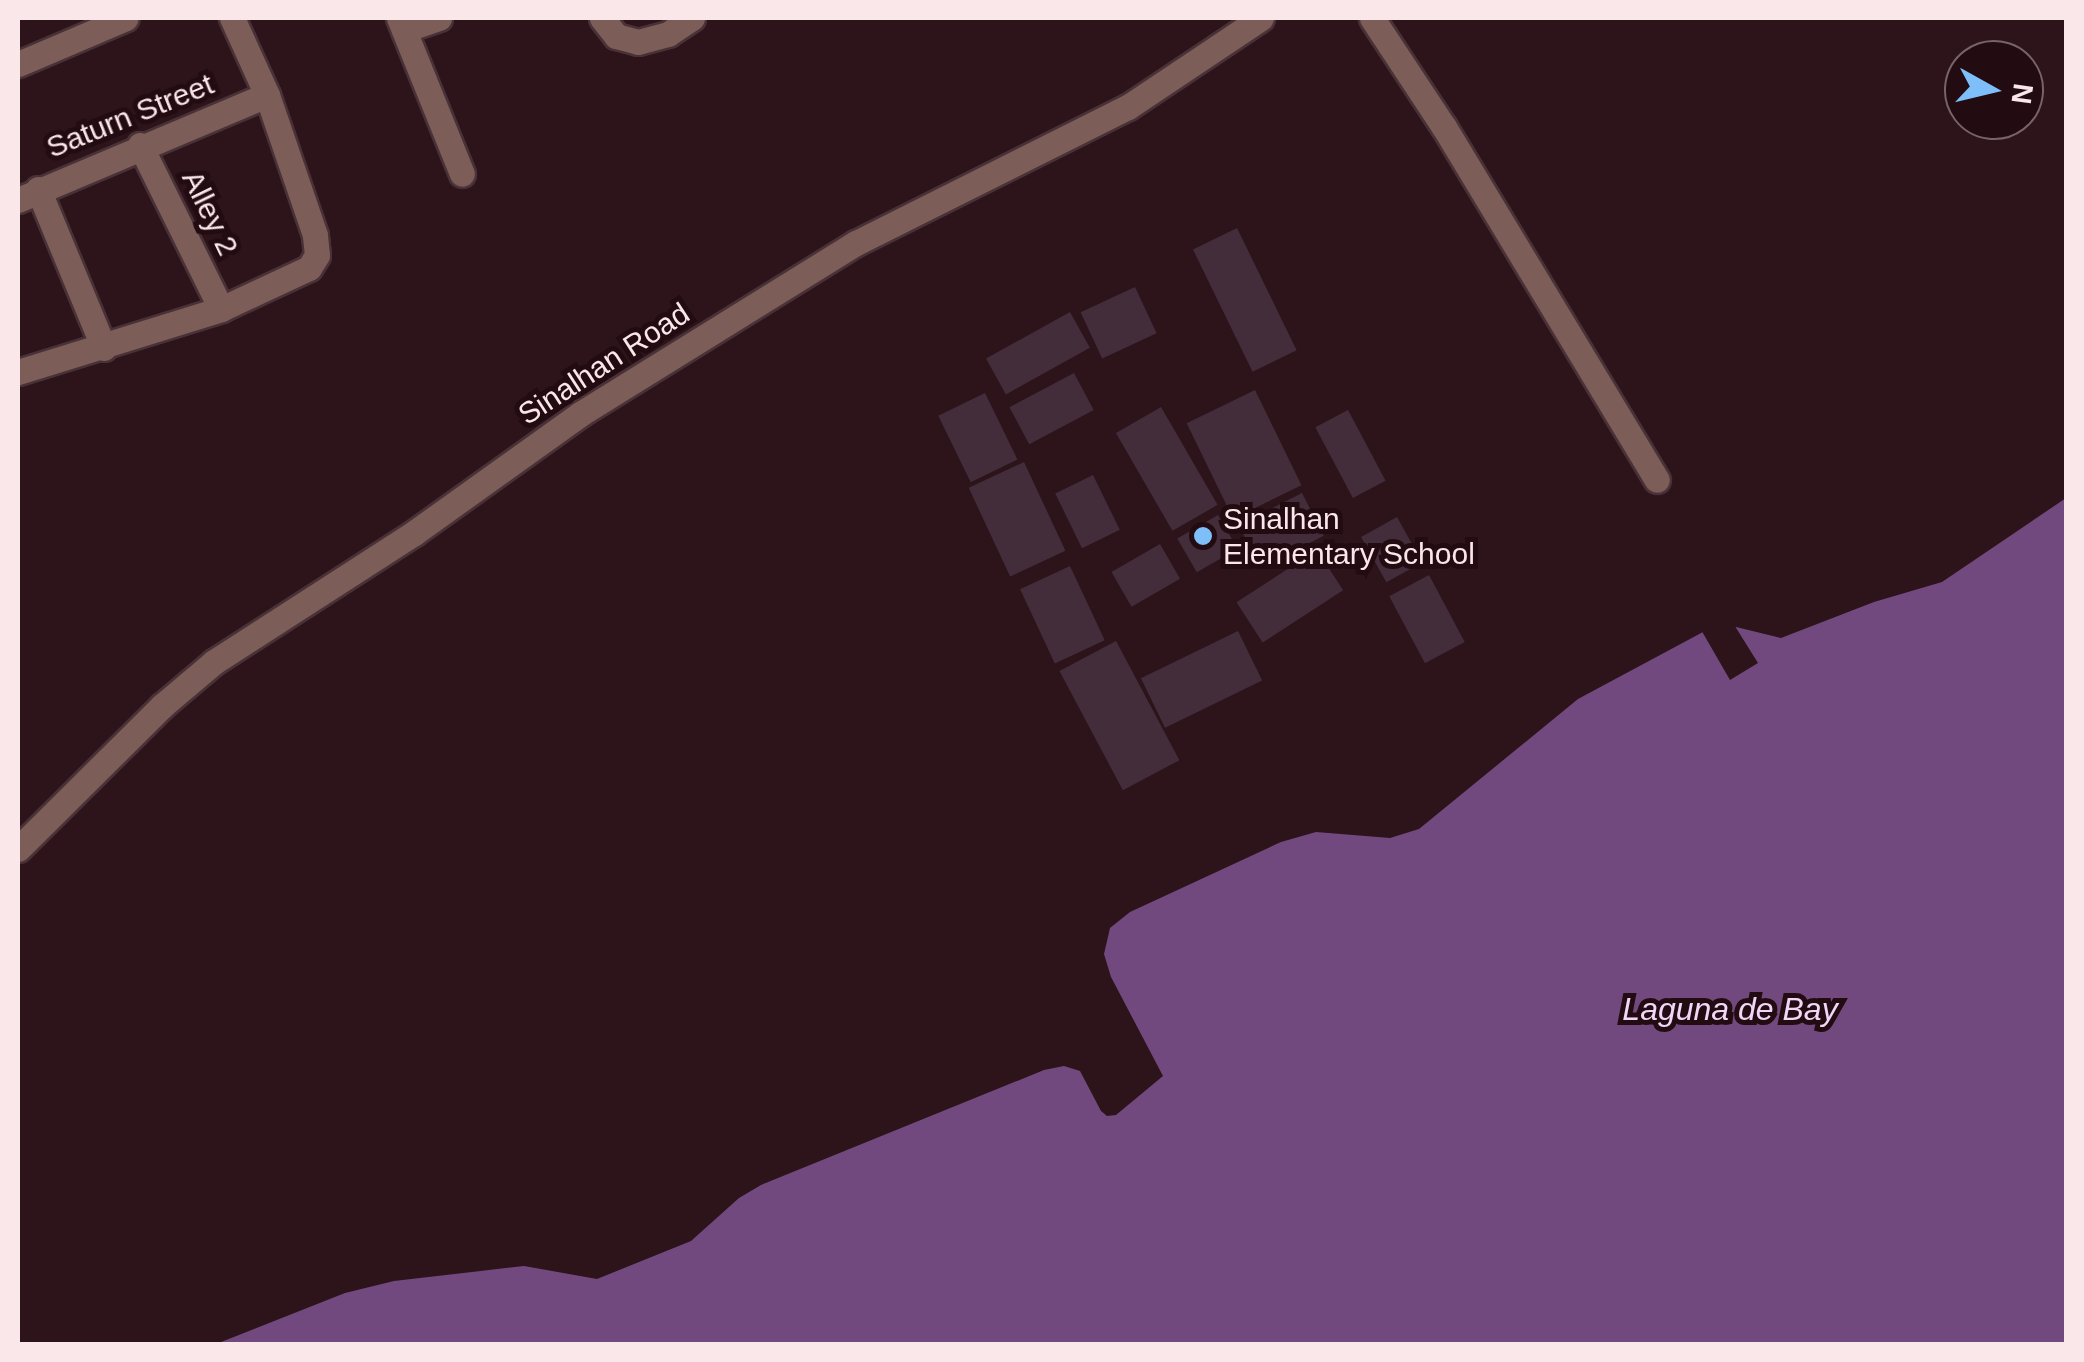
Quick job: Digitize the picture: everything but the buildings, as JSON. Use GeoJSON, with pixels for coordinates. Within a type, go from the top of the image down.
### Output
{"type":"FeatureCollection","features":[{"type":"Feature","properties":{"kind":"street"},"geometry":{"type":"LineString","coordinates":[[18,64],[126,18]]}},
{"type":"Feature","properties":{"kind":"street"},"geometry":{"type":"LineString","coordinates":[[18,372],[221,309],[309,268],[316,255],[315,235],[268,95],[232,18]]}},
{"type":"Feature","properties":{"kind":"street"},"geometry":{"type":"LineString","coordinates":[[439,18],[402,24],[462,174]]}},
{"type":"Feature","properties":{"kind":"street"},"geometry":{"type":"LineString","coordinates":[[602,18],[616,36],[638,42],[668,34],[692,18]]}},
{"type":"Feature","properties":{"kind":"street","name":"Sinalhan Road"},"geometry":{"type":"LineString","coordinates":[[26,843],[162,706],[214,662],[414,533],[580,414],[856,243],[956,189],[1128,107],[1261,18]]}},
{"type":"Feature","properties":{"kind":"street"},"geometry":{"type":"LineString","coordinates":[[1372,18],[1444,127],[1657,480]]}},
{"type":"Feature","properties":{"kind":"street","name":"Saturn Street"},"geometry":{"type":"LineString","coordinates":[[28,194],[268,95]]}},
{"type":"Feature","properties":{"kind":"street","name":"Alley 2"},"geometry":{"type":"LineString","coordinates":[[140,146],[221,309]]}},
{"type":"Feature","properties":{"kind":"street"},"geometry":{"type":"LineString","coordinates":[[28,194],[104,348]]}},
{"type":"Feature","properties":{"kind":"water","name":"Laguna de Bay"},"geometry":{"type":"Polygon","coordinates":[[[2066,498],[2066,1344],[216,1344],[345,1293],[394,1281],[524,1266],[597,1279],[691,1241],[739,1198],[761,1185],[1044,1070],[1064,1066],[1080,1071],[1101,1111],[1107,1116],[1116,1115],[1163,1076],[1111,977],[1104,954],[1110,928],[1130,912],[1281,842],[1316,832],[1390,838],[1419,829],[1578,699],[1703,632],[1736,627],[1781,638],[1874,602],[1942,582],[2066,498]]]}},
{"type":"Feature","properties":{"kind":"pier"},"geometry":{"type":"Polygon","coordinates":[[[1733,623],[1758,663],[1730,680],[1700,628],[1733,623]]]}},
{"type":"Feature","properties":{"kind":"place","name":"Sinalhan Elementary School"},"geometry":{"type":"Point","coordinates":[1203,536]}}]}
